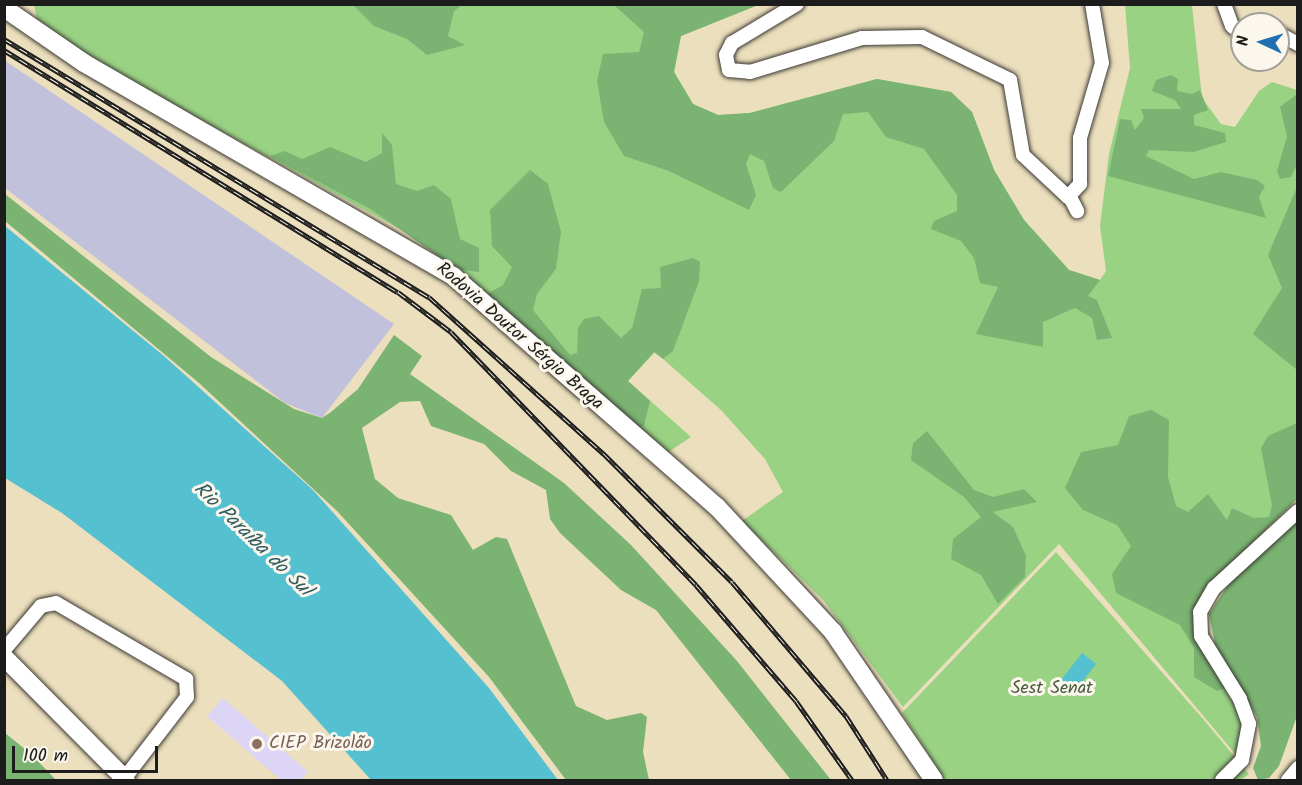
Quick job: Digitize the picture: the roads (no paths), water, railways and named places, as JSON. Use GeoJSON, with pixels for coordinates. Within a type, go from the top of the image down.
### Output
{"type":"FeatureCollection","features":[{"type":"Feature","properties":{"kind":"main road"},"geometry":{"type":"LineString","coordinates":[[21,4],[25,23]]}},
{"type":"Feature","properties":{"kind":"main road","name":"Rodovia Doutor Sérgio Braga"},"geometry":{"type":"LineString","coordinates":[[4,8],[84,63],[453,276],[717,507],[833,632],[934,780]]}},
{"type":"Feature","properties":{"kind":"main road"},"geometry":{"type":"LineString","coordinates":[[4,657],[124,779]]}},
{"type":"Feature","properties":{"kind":"street"},"geometry":{"type":"LineString","coordinates":[[797,4],[732,43],[726,55],[729,70],[750,72],[862,38],[922,37],[1010,81],[1023,155],[1057,193],[1070,197],[1077,212]]}},
{"type":"Feature","properties":{"kind":"street"},"geometry":{"type":"LineString","coordinates":[[1070,197],[1080,184],[1080,138],[1102,63],[1092,4]]}},
{"type":"Feature","properties":{"kind":"street"},"geometry":{"type":"LineString","coordinates":[[1224,4],[1230,20]]}},
{"type":"Feature","properties":{"kind":"street"},"geometry":{"type":"LineString","coordinates":[[1222,780],[1242,760],[1249,724],[1240,699],[1201,636],[1200,612],[1214,588],[1298,511]]}},
{"type":"Feature","properties":{"kind":"street"},"geometry":{"type":"LineString","coordinates":[[4,650],[41,606],[56,603],[186,679],[187,697],[124,779]]}},
{"type":"Feature","properties":{"kind":"street"},"geometry":{"type":"LineString","coordinates":[[1288,780],[1298,768]]}},
{"type":"Feature","properties":{"kind":"water","name":"Rio Paraíba do Sul"},"geometry":{"type":"Polygon","coordinates":[[[5,226],[164,356],[313,490],[489,688],[558,780],[371,780],[282,681],[62,513],[5,478],[5,226]]]}},
{"type":"Feature","properties":{"kind":"water"},"geometry":{"type":"Polygon","coordinates":[[[1082,653],[1096,664],[1072,695],[1058,684],[1082,653]]]}},
{"type":"Feature","properties":{"kind":"railway"},"geometry":{"type":"LineString","coordinates":[[4,39],[429,297],[603,453],[732,582],[846,716],[887,780]]}},
{"type":"Feature","properties":{"kind":"railway"},"geometry":{"type":"LineString","coordinates":[[4,50],[398,292],[451,332],[696,585],[796,701],[852,780]]}},
{"type":"Feature","properties":{"kind":"place","name":"CIEP Brizolão"},"geometry":{"type":"Point","coordinates":[257,744]}},
{"type":"Feature","properties":{"kind":"park label","name":"Sest Senat"},"geometry":{"type":"Point","coordinates":[1052,689]}}]}
